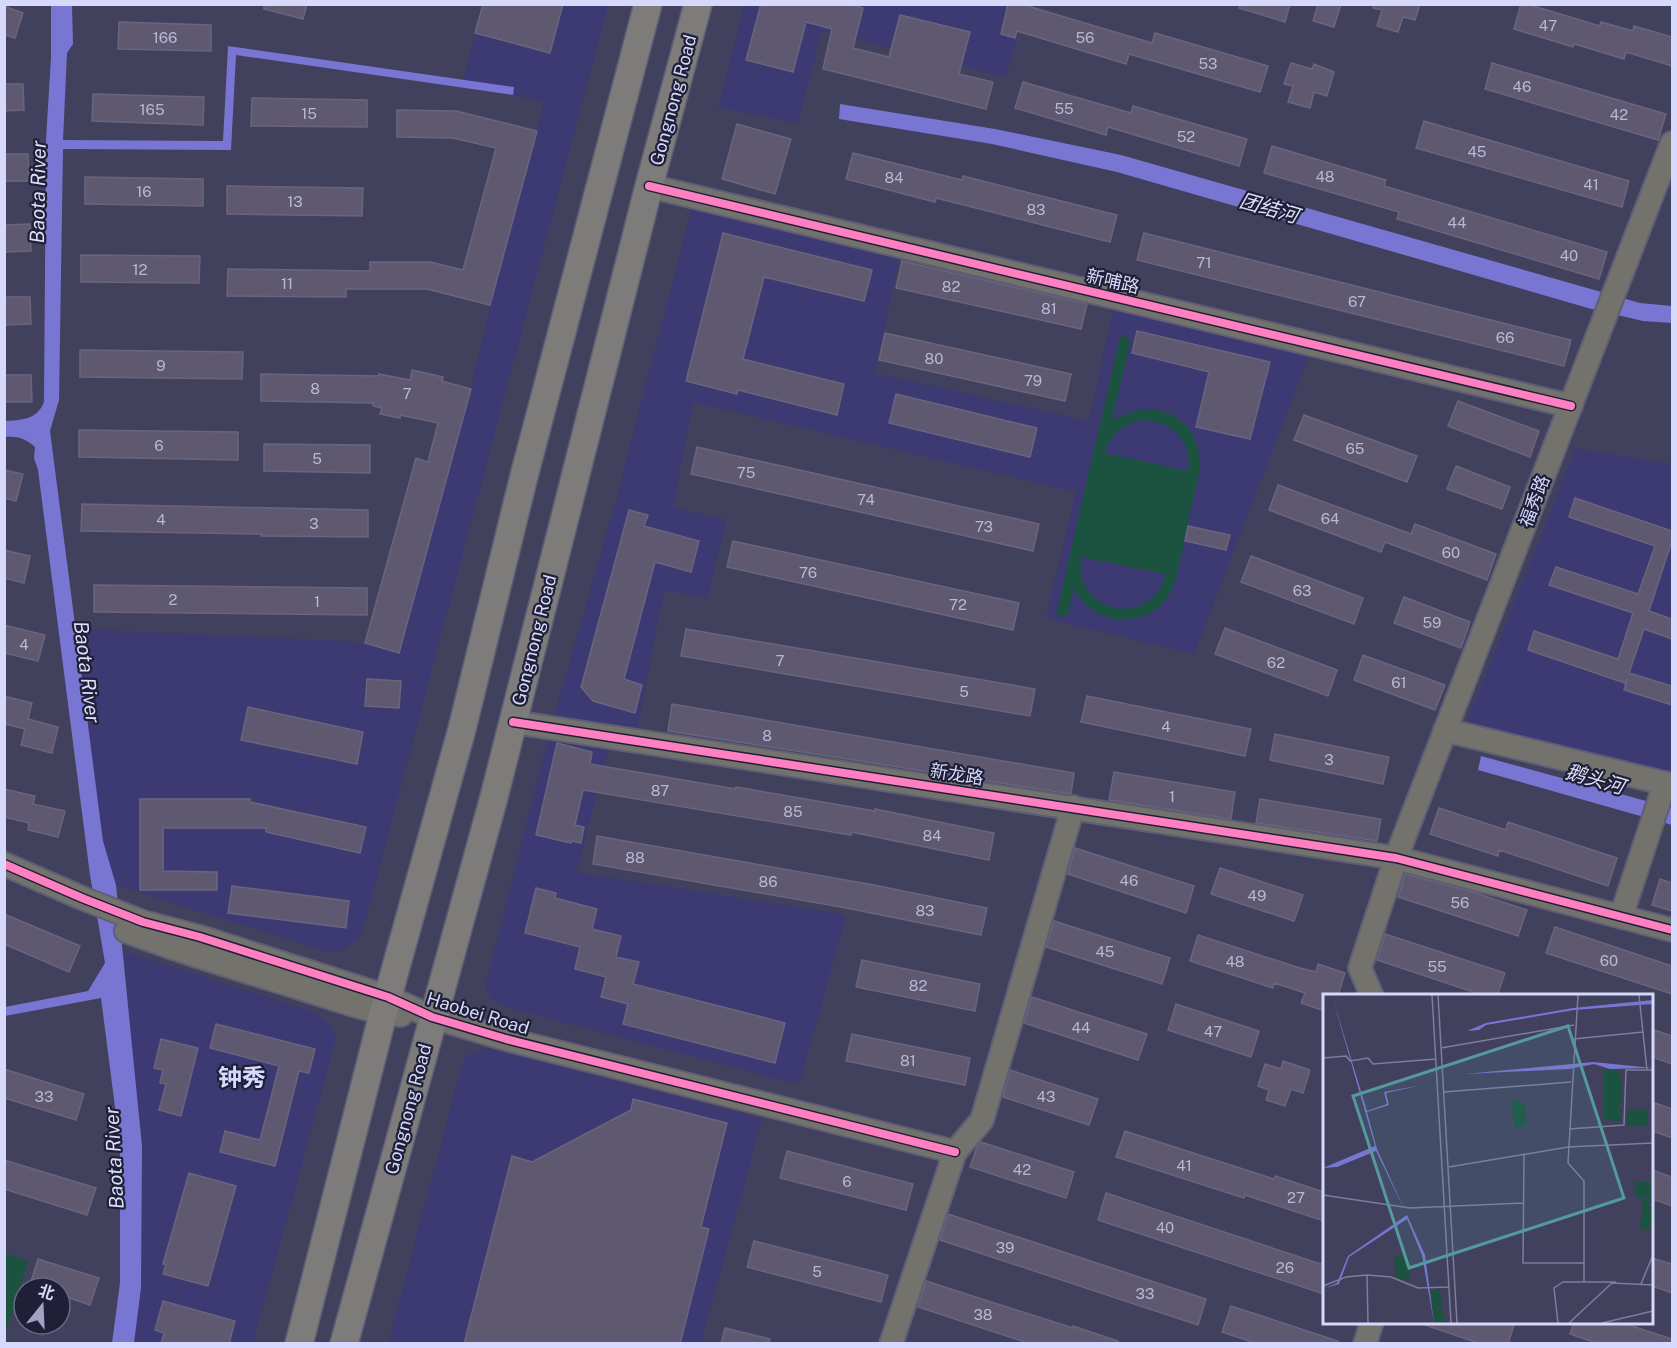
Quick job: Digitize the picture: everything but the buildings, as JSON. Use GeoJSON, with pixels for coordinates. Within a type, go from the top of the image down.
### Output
{"type":"FeatureCollection","features":[{"type":"Feature","properties":{"kind":"main road"},"geometry":{"type":"LineString","coordinates":[[299,1344],[385,1005],[462,729],[523,480],[648,4]]}},
{"type":"Feature","properties":{"kind":"main road","name":"Gongnong Road"},"geometry":{"type":"LineString","coordinates":[[344,1344],[494,797],[649,186],[698,4]]}},
{"type":"Feature","properties":{"kind":"street","name":"福秀路"},"geometry":{"type":"LineString","coordinates":[[1371,994],[1360,968],[1396,858],[1672,143]]}},
{"type":"Feature","properties":{"kind":"street","name":"新哺路"},"geometry":{"type":"LineString","coordinates":[[649,186],[1571,406]]}},
{"type":"Feature","properties":{"kind":"street","name":"新龙路"},"geometry":{"type":"LineString","coordinates":[[513,722],[1396,858],[1672,930]]}},
{"type":"Feature","properties":{"kind":"street"},"geometry":{"type":"LineString","coordinates":[[1445,730],[1669,784],[1621,917]]}},
{"type":"Feature","properties":{"kind":"street"},"geometry":{"type":"LineString","coordinates":[[891,1344],[955,1152],[982,1120],[1073,807]]}},
{"type":"Feature","properties":{"kind":"street","name":"Haobei Road"},"geometry":{"type":"LineString","coordinates":[[4,864],[81,906]]}},
{"type":"Feature","properties":{"kind":"street","name":"Haobei Road"},"geometry":{"type":"LineString","coordinates":[[4,879],[141,929],[200,937],[385,1005],[506,1039],[955,1152]]}},
{"type":"Feature","properties":{"kind":"street"},"geometry":{"type":"LineString","coordinates":[[1365,1344],[1372,1324]]}},
{"type":"Feature","properties":{"kind":"shaded area"},"geometry":{"type":"Polygon","coordinates":[[[483,5],[608,5],[361,937],[343,950],[331,953],[116,885],[103,841],[76,629],[365,643],[416,458],[428,461],[449,383],[471,388],[490,306],[481,303],[523,127],[537,131],[544,102],[513,95],[514,87],[463,80],[483,5]]]}},
{"type":"Feature","properties":{"kind":"shaded area"},"geometry":{"type":"Polygon","coordinates":[[[744,5],[1026,5],[1006,77],[822,31],[798,123],[718,107],[744,5]]]}},
{"type":"Feature","properties":{"kind":"shaded area"},"geometry":{"type":"Polygon","coordinates":[[[691,210],[900,254],[875,373],[1089,421],[1114,306],[1310,353],[1194,654],[1046,618],[1076,492],[693,402],[673,507],[726,520],[707,598],[664,590],[633,751],[609,747],[576,872],[846,915],[801,1078],[796,1082],[505,1007],[494,1001],[486,991],[550,731],[618,493],[691,210]]]}},
{"type":"Feature","properties":{"kind":"shaded area"},"geometry":{"type":"Polygon","coordinates":[[[1576,448],[1672,465],[1672,773],[1467,722],[1576,448]]]}},
{"type":"Feature","properties":{"kind":"shaded area"},"geometry":{"type":"Polygon","coordinates":[[[123,951],[313,1012],[332,1026],[336,1038],[253,1343],[134,1343],[141,1288],[142,1146],[123,951]]]}},
{"type":"Feature","properties":{"kind":"shaded area"},"geometry":{"type":"Polygon","coordinates":[[[486,1049],[762,1119],[701,1343],[388,1344],[462,1065],[465,1057],[473,1052],[486,1049]]]}},
{"type":"Feature","properties":{"kind":"green space"},"geometry":{"type":"Polygon","coordinates":[[[1120,336],[1131,339],[1112,421],[1129,413],[1145,410],[1161,411],[1175,416],[1186,425],[1194,438],[1199,454],[1199,473],[1176,579],[1162,604],[1139,618],[1114,619],[1102,615],[1091,609],[1074,589],[1067,617],[1056,615],[1120,336]],[[1145,420],[1119,430],[1105,453],[1188,471],[1187,451],[1179,435],[1165,425],[1145,420]],[[1081,557],[1082,578],[1090,593],[1102,603],[1117,608],[1133,608],[1147,602],[1159,591],[1165,574],[1081,557]]]}},
{"type":"Feature","properties":{"kind":"green space"},"geometry":{"type":"Polygon","coordinates":[[[5,1253],[28,1261],[23,1276],[12,1276],[12,1312],[5,1335],[4,1290],[6,1285],[5,1253]]]}},
{"type":"Feature","properties":{"kind":"water"},"geometry":{"type":"Polygon","coordinates":[[[51,5],[72,5],[73,44],[67,53],[63,140],[223,141],[228,46],[514,87],[513,95],[236,55],[231,150],[63,149],[59,400],[50,431],[103,841],[116,885],[142,1146],[141,1288],[134,1343],[112,1343],[120,1283],[120,1146],[101,998],[5,1016],[5,1007],[88,991],[105,963],[90,875],[38,470],[34,458],[35,447],[21,438],[5,437],[4,421],[33,416],[44,402],[46,140],[51,57],[51,5]]]}},
{"type":"Feature","properties":{"kind":"water","name":"团结河"},"geometry":{"type":"Polygon","coordinates":[[[840,104],[995,129],[1121,155],[1640,303],[1672,306],[1672,323],[1643,321],[1588,308],[1117,172],[992,144],[839,119],[840,104]]]}},
{"type":"Feature","properties":{"kind":"water"},"geometry":{"type":"Polygon","coordinates":[[[1481,756],[1672,808],[1672,825],[1478,770],[1481,756]]]}},
{"type":"Feature","properties":{"kind":"cycle path"},"geometry":{"type":"LineString","coordinates":[[649,186],[1571,406]]}},
{"type":"Feature","properties":{"kind":"cycle path"},"geometry":{"type":"LineString","coordinates":[[513,722],[1396,858],[1672,930]]}},
{"type":"Feature","properties":{"kind":"cycle path"},"geometry":{"type":"LineString","coordinates":[[4,864],[143,922],[200,937],[388,997],[432,1017],[506,1039],[955,1152]]}},
{"type":"Feature","properties":{"kind":"district","name":"钟秀"},"geometry":{"type":"Point","coordinates":[242,1077]}},
{"type":"Feature","properties":{"kind":"water label","name":"Baota River"},"geometry":{"type":"Point","coordinates":[38,192]}},
{"type":"Feature","properties":{"kind":"water label","name":"Baota River"},"geometry":{"type":"Point","coordinates":[87,672]}},
{"type":"Feature","properties":{"kind":"water label","name":"鹅头河"},"geometry":{"type":"Point","coordinates":[1595,779]}},
{"type":"Feature","properties":{"kind":"water label","name":"Baota River"},"geometry":{"type":"Point","coordinates":[114,1158]}}]}
